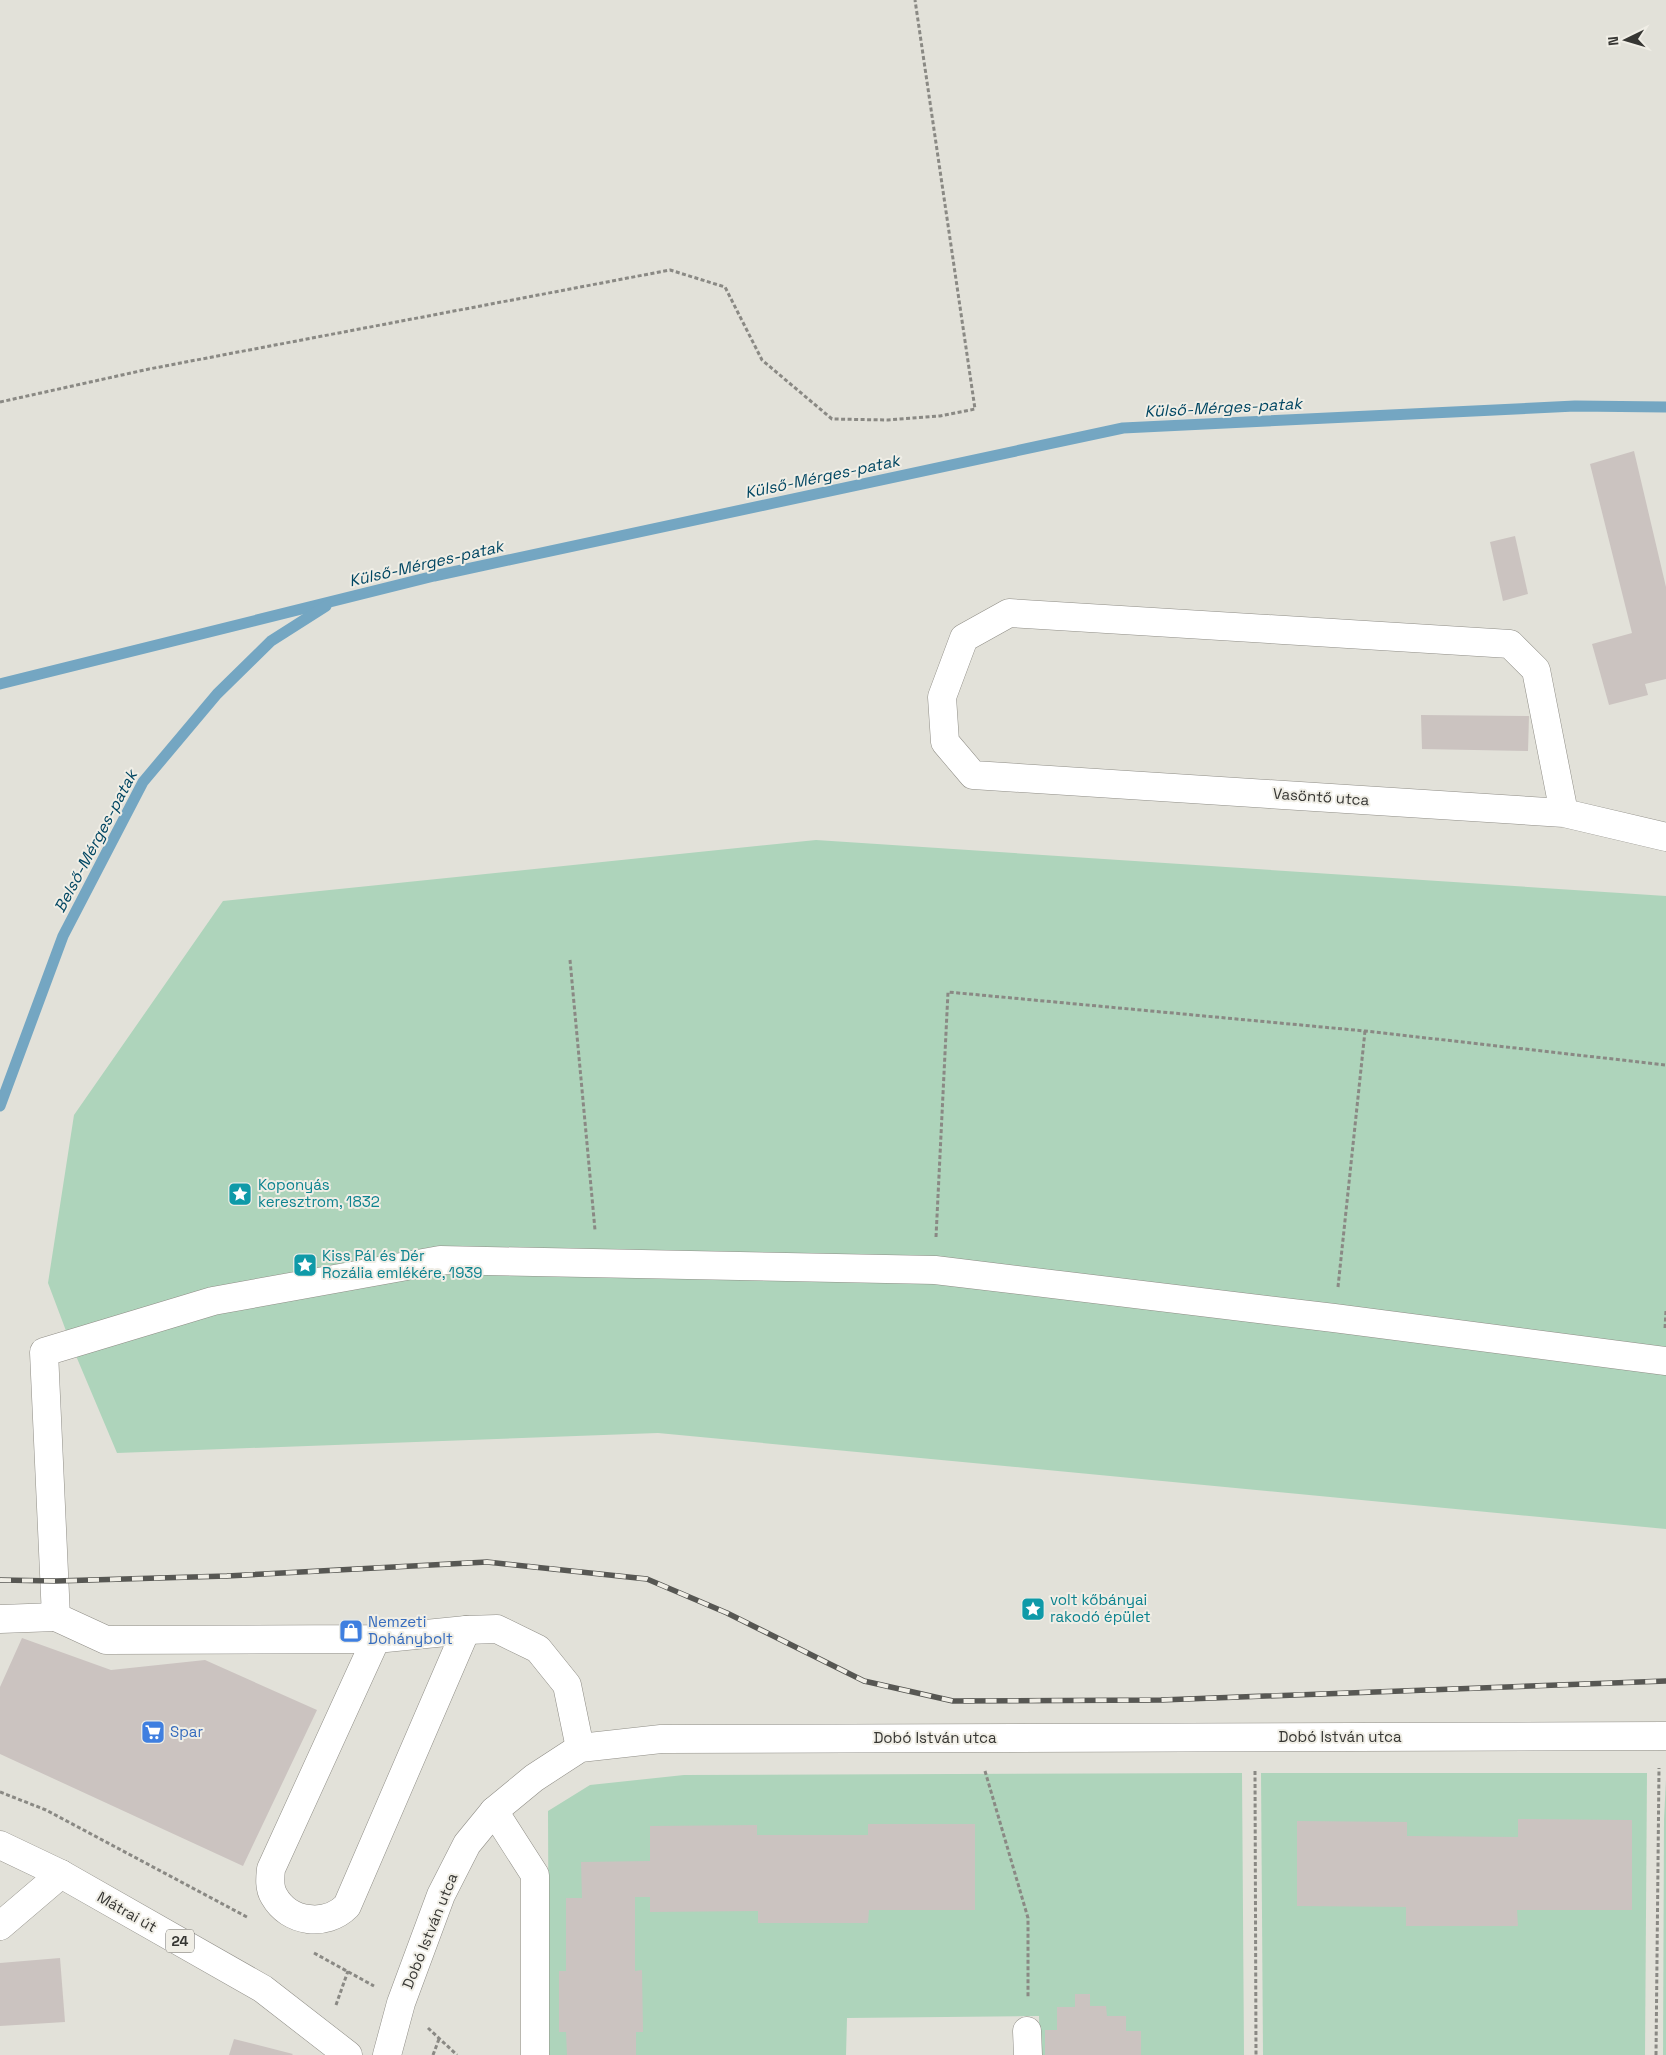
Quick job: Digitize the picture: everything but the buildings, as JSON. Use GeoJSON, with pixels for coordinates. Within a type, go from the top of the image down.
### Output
{"type":"FeatureCollection","features":[{"type":"Feature","properties":{"kind":"street","name":"Vasöntő utca"},"geometry":{"type":"LineString","coordinates":[[1564,813],[1536,670],[1510,644],[1009,613],[964,638],[942,697],[945,742],[973,775],[1564,813],[1666,837]]}},
{"type":"Feature","properties":{"kind":"street"},"geometry":{"type":"LineString","coordinates":[[56,1617],[44,1352],[213,1301],[440,1260],[935,1270],[1334,1318],[1666,1361]]}},
{"type":"Feature","properties":{"kind":"street"},"geometry":{"type":"LineString","coordinates":[[0,1619],[56,1617],[106,1640],[376,1639],[466,1630],[497,1629],[538,1649],[567,1685],[580,1748]]}},
{"type":"Feature","properties":{"kind":"street"},"geometry":{"type":"LineString","coordinates":[[376,1639],[271,1869],[270,1883],[273,1896],[296,1916],[314,1921],[339,1914],[347,1906],[466,1630]]}},
{"type":"Feature","properties":{"kind":"street","name":"Dobó István utca"},"geometry":{"type":"LineString","coordinates":[[387,2055],[401,2003],[441,1896],[467,1844],[494,1811],[534,1778],[580,1748],[661,1739],[1663,1736]]}},
{"type":"Feature","properties":{"kind":"street"},"geometry":{"type":"LineString","coordinates":[[494,1811],[535,1875],[535,2055]]}},
{"type":"Feature","properties":{"kind":"street","name":"Mátrai út"},"geometry":{"type":"LineString","coordinates":[[0,1845],[62,1874],[262,1989],[348,2055]]}},
{"type":"Feature","properties":{"kind":"street"},"geometry":{"type":"LineString","coordinates":[[0,1926],[62,1874]]}},
{"type":"Feature","properties":{"kind":"path"},"geometry":{"type":"LineString","coordinates":[[0,402],[148,369],[670,270],[725,287],[762,360],[832,419],[888,420],[940,416],[975,409],[915,0]]}},
{"type":"Feature","properties":{"kind":"path"},"geometry":{"type":"LineString","coordinates":[[570,960],[599,1263]]}},
{"type":"Feature","properties":{"kind":"path"},"geometry":{"type":"LineString","coordinates":[[935,1270],[948,992],[1365,1031],[1666,1065]]}},
{"type":"Feature","properties":{"kind":"path"},"geometry":{"type":"LineString","coordinates":[[1334,1318],[1365,1031]]}},
{"type":"Feature","properties":{"kind":"path"},"geometry":{"type":"LineString","coordinates":[[1656,2055],[1663,1736]]}},
{"type":"Feature","properties":{"kind":"path"},"geometry":{"type":"LineString","coordinates":[[1255,1737],[1256,2055]]}},
{"type":"Feature","properties":{"kind":"path"},"geometry":{"type":"LineString","coordinates":[[982,1738],[985,1775],[1028,1918],[1028,2043]]}},
{"type":"Feature","properties":{"kind":"path"},"geometry":{"type":"LineString","coordinates":[[0,1792],[46,1810],[248,1918]]}},
{"type":"Feature","properties":{"kind":"path"},"geometry":{"type":"LineString","coordinates":[[310,1950],[401,2003],[457,2055]]}},
{"type":"Feature","properties":{"kind":"path"},"geometry":{"type":"LineString","coordinates":[[434,2055],[439,2038]]}},
{"type":"Feature","properties":{"kind":"green space"},"geometry":{"type":"Polygon","coordinates":[[[816,840],[1666,896],[1666,1529],[658,1433],[117,1453],[71,1344],[48,1283],[74,1115],[223,901],[816,840]]]}},
{"type":"Feature","properties":{"kind":"green space"},"geometry":{"type":"Polygon","coordinates":[[[1242,1773],[1244,2055],[1040,2055],[1039,2016],[847,2018],[846,2055],[549,2055],[548,1811],[590,1785],[684,1775],[1242,1773]]]}},
{"type":"Feature","properties":{"kind":"green space"},"geometry":{"type":"Polygon","coordinates":[[[1261,1773],[1647,1773],[1645,2055],[1263,2055],[1261,1773]]]}},
{"type":"Feature","properties":{"kind":"green space"},"geometry":{"type":"Polygon","coordinates":[[[1666,1780],[1666,2055],[1663,2055],[1664,1819],[1666,1780]]]}},
{"type":"Feature","properties":{"kind":"waterway","name":"Külső-Mérges-patak"},"geometry":{"type":"LineString","coordinates":[[0,684],[434,576],[1123,428],[1575,406],[1666,407]]}},
{"type":"Feature","properties":{"kind":"waterway","name":"Belső-Mérges-patak"},"geometry":{"type":"LineString","coordinates":[[0,1106],[63,936],[143,782],[217,694],[271,641],[326,606]]}},
{"type":"Feature","properties":{"kind":"railway"},"geometry":{"type":"LineString","coordinates":[[0,1580],[56,1581],[227,1576],[487,1562],[647,1579],[727,1613],[864,1681],[953,1701],[1161,1700],[1666,1681]]}},
{"type":"Feature","properties":{"kind":"place","name":"Koponyás keresztrom, 1832"},"geometry":{"type":"Point","coordinates":[240,1194]}},
{"type":"Feature","properties":{"kind":"place","name":"Kiss Pál és Dér Rozália emlékére, 1939"},"geometry":{"type":"Point","coordinates":[305,1265]}},
{"type":"Feature","properties":{"kind":"place","name":"volt kőbányai rakodó épület"},"geometry":{"type":"Point","coordinates":[1033,1609]}},
{"type":"Feature","properties":{"kind":"place","name":"Nemzeti Dohánybolt"},"geometry":{"type":"Point","coordinates":[351,1631]}},
{"type":"Feature","properties":{"kind":"place","name":"Spar"},"geometry":{"type":"Point","coordinates":[153,1732]}}]}
